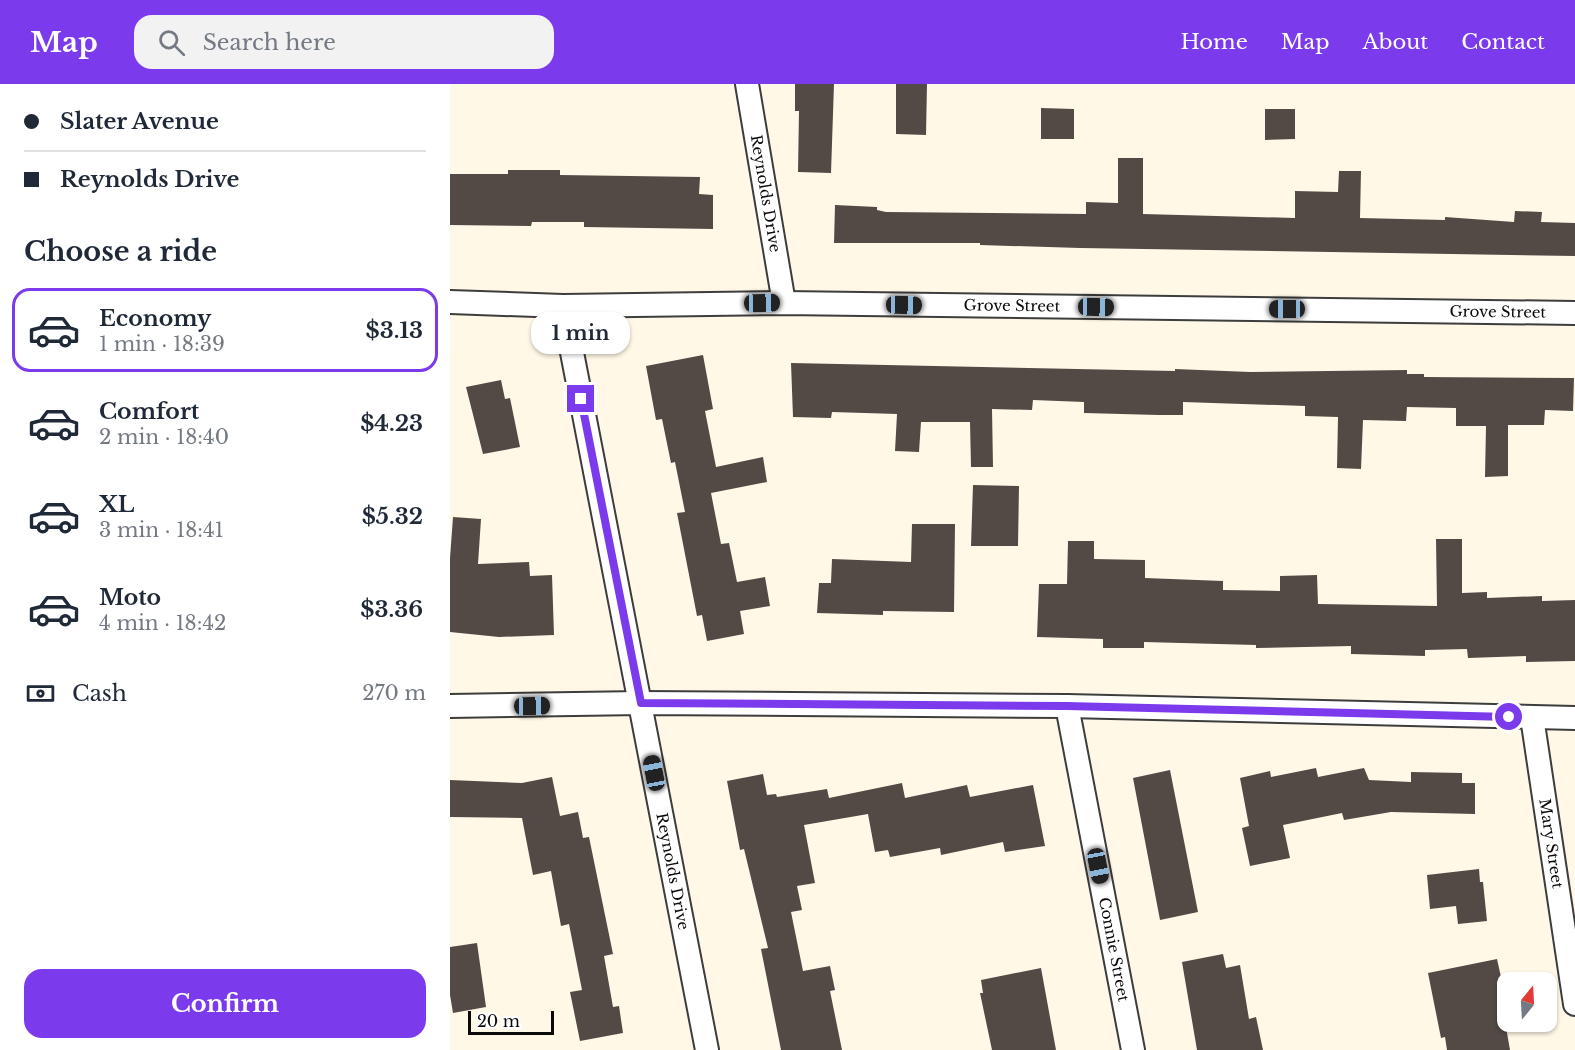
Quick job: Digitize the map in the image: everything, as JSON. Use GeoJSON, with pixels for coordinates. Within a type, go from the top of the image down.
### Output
{"type":"FeatureCollection","features":[{"type":"Feature","properties":{"kind":"street","name":"Reynolds Drive"},"geometry":{"type":"LineString","coordinates":[[747,84],[784,303]]}},
{"type":"Feature","properties":{"kind":"street","name":"Grove Street"},"geometry":{"type":"LineString","coordinates":[[450,303],[563,306],[784,303],[1575,313]]}},
{"type":"Feature","properties":{"kind":"street","name":"Reynolds Drive"},"geometry":{"type":"LineString","coordinates":[[563,306],[707,1050]]}},
{"type":"Feature","properties":{"kind":"street"},"geometry":{"type":"LineString","coordinates":[[450,706],[641,703],[1067,706],[1575,718]]}},
{"type":"Feature","properties":{"kind":"street","name":"Connie Street"},"geometry":{"type":"LineString","coordinates":[[1067,706],[1133,1050]]}},
{"type":"Feature","properties":{"kind":"street","name":"Mary Street"},"geometry":{"type":"LineString","coordinates":[[1532,717],[1575,1004]]}},
{"type":"Feature","properties":{"kind":"building"},"geometry":{"type":"Polygon","coordinates":[[[795,84],[834,84],[831,173],[798,172],[799,111],[795,111],[795,84]]]}},
{"type":"Feature","properties":{"kind":"building"},"geometry":{"type":"Polygon","coordinates":[[[896,84],[927,84],[926,135],[896,134],[896,84]]]}},
{"type":"Feature","properties":{"kind":"building"},"geometry":{"type":"Polygon","coordinates":[[[1041,108],[1074,109],[1074,139],[1041,139],[1041,108]]]}},
{"type":"Feature","properties":{"kind":"building"},"geometry":{"type":"Polygon","coordinates":[[[1265,109],[1295,109],[1295,139],[1265,140],[1265,109]]]}},
{"type":"Feature","properties":{"kind":"building"},"geometry":{"type":"Polygon","coordinates":[[[1118,158],[1143,158],[1143,214],[1295,218],[1295,191],[1338,192],[1339,171],[1361,171],[1360,218],[1445,220],[1445,217],[1514,222],[1515,211],[1542,212],[1541,222],[1575,223],[1575,256],[1080,248],[980,245],[980,243],[834,243],[835,205],[877,207],[877,210],[886,212],[1086,214],[1086,202],[1118,203],[1118,158]]]}},
{"type":"Feature","properties":{"kind":"building"},"geometry":{"type":"Polygon","coordinates":[[[508,170],[560,170],[560,175],[700,177],[699,194],[713,195],[713,229],[584,227],[584,222],[532,222],[531,226],[450,225],[450,174],[508,174],[508,170]]]}},
{"type":"Feature","properties":{"kind":"building"},"geometry":{"type":"Polygon","coordinates":[[[703,355],[713,409],[705,411],[716,467],[763,457],[767,482],[711,493],[721,544],[729,543],[737,582],[765,577],[770,606],[740,611],[744,634],[707,641],[702,615],[697,616],[677,513],[685,512],[675,462],[671,463],[662,419],[656,420],[646,366],[703,355]]]}},
{"type":"Feature","properties":{"kind":"building"},"geometry":{"type":"Polygon","coordinates":[[[791,363],[1250,372],[1407,370],[1407,374],[1424,374],[1424,377],[1574,378],[1573,411],[1545,410],[1544,425],[1508,425],[1508,476],[1485,477],[1486,426],[1456,426],[1456,408],[1407,407],[1406,421],[1363,420],[1361,469],[1337,468],[1338,417],[1305,416],[1305,406],[1183,402],[1183,415],[1158,415],[1084,413],[1084,402],[1033,400],[1032,410],[992,409],[993,467],[971,467],[970,422],[921,422],[919,452],[895,451],[897,414],[832,412],[831,418],[793,417],[791,363]]]}},
{"type":"Feature","properties":{"kind":"building"},"geometry":{"type":"Polygon","coordinates":[[[501,380],[505,399],[510,398],[520,447],[483,454],[466,387],[501,380]]]}},
{"type":"Feature","properties":{"kind":"building"},"geometry":{"type":"Polygon","coordinates":[[[973,485],[1019,486],[1018,546],[971,546],[973,485]]]}},
{"type":"Feature","properties":{"kind":"building"},"geometry":{"type":"Polygon","coordinates":[[[453,517],[481,519],[478,564],[529,562],[530,576],[552,575],[554,635],[499,637],[450,632],[450,558],[453,517]]]}},
{"type":"Feature","properties":{"kind":"building"},"geometry":{"type":"Polygon","coordinates":[[[912,524],[955,524],[954,612],[883,611],[883,615],[817,613],[819,583],[831,583],[832,559],[911,562],[912,524]]]}},
{"type":"Feature","properties":{"kind":"building"},"geometry":{"type":"Polygon","coordinates":[[[1436,539],[1462,539],[1462,593],[1487,592],[1487,598],[1542,596],[1542,601],[1575,600],[1575,661],[1526,662],[1526,656],[1468,658],[1467,649],[1425,650],[1425,656],[1351,654],[1351,646],[1256,648],[1256,645],[1144,642],[1144,648],[1103,648],[1103,639],[1037,637],[1039,584],[1067,584],[1068,541],[1094,541],[1094,559],[1145,560],[1145,578],[1223,581],[1223,590],[1280,591],[1280,576],[1317,575],[1318,604],[1437,606],[1436,539]]]}},
{"type":"Feature","properties":{"kind":"building"},"geometry":{"type":"Polygon","coordinates":[[[1316,768],[1318,777],[1364,768],[1369,780],[1411,782],[1411,772],[1462,773],[1462,783],[1475,783],[1475,814],[1391,812],[1344,820],[1342,813],[1283,825],[1290,858],[1250,866],[1242,828],[1249,826],[1240,778],[1270,771],[1271,777],[1316,768]]]}},
{"type":"Feature","properties":{"kind":"building"},"geometry":{"type":"Polygon","coordinates":[[[1170,770],[1198,912],[1160,920],[1133,778],[1170,770]]]}},
{"type":"Feature","properties":{"kind":"building"},"geometry":{"type":"Polygon","coordinates":[[[763,774],[767,795],[776,794],[777,797],[827,789],[829,798],[902,783],[905,798],[967,785],[970,797],[1033,785],[1045,846],[1005,852],[1003,842],[941,855],[940,848],[890,857],[888,850],[875,852],[868,814],[804,825],[815,883],[797,886],[802,910],[791,912],[803,971],[830,966],[835,990],[830,991],[842,1050],[781,1050],[761,949],[768,948],[744,849],[740,850],[727,781],[763,774]]]}},
{"type":"Feature","properties":{"kind":"building"},"geometry":{"type":"Polygon","coordinates":[[[552,777],[560,816],[578,812],[583,838],[589,837],[613,954],[604,956],[613,1007],[619,1006],[623,1033],[580,1041],[570,992],[582,990],[569,924],[561,926],[551,871],[533,875],[522,818],[450,817],[450,780],[522,783],[552,777]]]}},
{"type":"Feature","properties":{"kind":"building"},"geometry":{"type":"Polygon","coordinates":[[[1479,869],[1480,882],[1483,882],[1487,921],[1458,924],[1456,906],[1430,909],[1427,875],[1479,869]]]}},
{"type":"Feature","properties":{"kind":"building"},"geometry":{"type":"Polygon","coordinates":[[[477,943],[486,1007],[453,1013],[450,995],[450,947],[477,943]]]}},
{"type":"Feature","properties":{"kind":"building"},"geometry":{"type":"Polygon","coordinates":[[[1223,954],[1226,968],[1240,965],[1249,1019],[1256,1017],[1263,1050],[1197,1050],[1182,962],[1223,954]]]}},
{"type":"Feature","properties":{"kind":"building"},"geometry":{"type":"Polygon","coordinates":[[[1497,959],[1500,972],[1497,972],[1497,1032],[1507,1032],[1510,1050],[1447,1050],[1445,1037],[1441,1038],[1428,973],[1497,959]]]}},
{"type":"Feature","properties":{"kind":"building"},"geometry":{"type":"Polygon","coordinates":[[[1041,968],[1056,1050],[992,1050],[980,993],[983,993],[981,980],[1041,968]]]}},
{"type":"Feature","properties":{"kind":"route"},"geometry":{"type":"LineString","coordinates":[[581,399],[641,703],[1067,706],[1509,717]]}}]}
